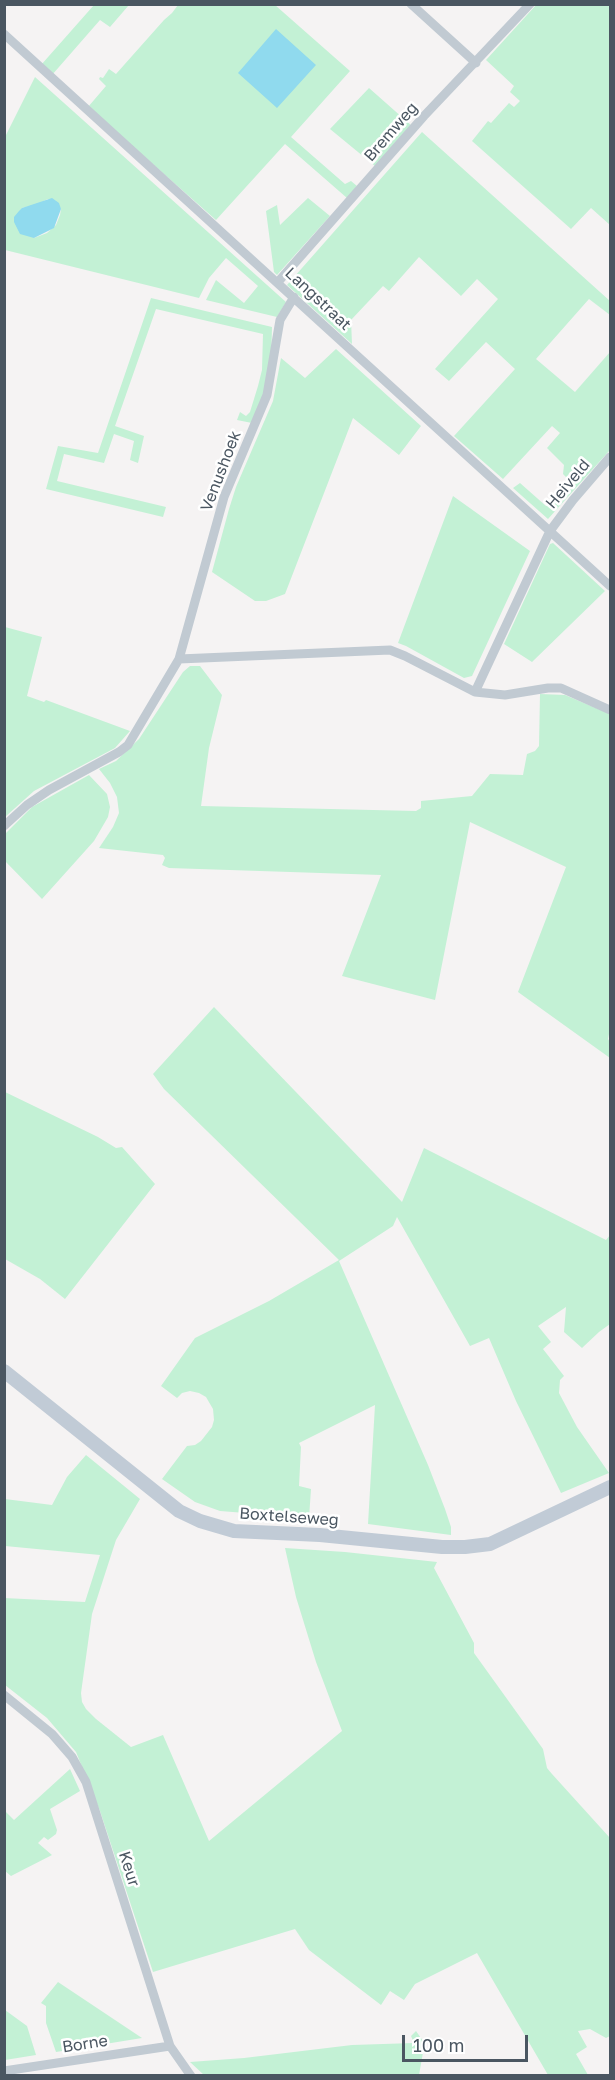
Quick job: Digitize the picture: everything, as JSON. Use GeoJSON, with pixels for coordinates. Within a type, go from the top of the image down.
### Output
{"type":"FeatureCollection","features":[{"type":"Feature","properties":{"kind":"main road","name":"Boxtelseweg"},"geometry":{"type":"LineString","coordinates":[[4,1371],[179,1511],[200,1521],[234,1531],[320,1535],[442,1547],[465,1547],[489,1544],[610,1486]]}},
{"type":"Feature","properties":{"kind":"street"},"geometry":{"type":"LineString","coordinates":[[411,4],[476,63]]}},
{"type":"Feature","properties":{"kind":"street","name":"Bremweg"},"geometry":{"type":"LineString","coordinates":[[278,282],[424,116],[530,4]]}},
{"type":"Feature","properties":{"kind":"street","name":"Langstraat"},"geometry":{"type":"LineString","coordinates":[[4,34],[610,586]]}},
{"type":"Feature","properties":{"kind":"street","name":"Venushoek"},"geometry":{"type":"LineString","coordinates":[[4,826],[49,789],[128,745],[180,659],[224,496],[267,395],[280,320],[294,297]]}},
{"type":"Feature","properties":{"kind":"street","name":"Heiveld"},"geometry":{"type":"LineString","coordinates":[[550,531],[610,457]]}},
{"type":"Feature","properties":{"kind":"street"},"geometry":{"type":"LineString","coordinates":[[475,692],[550,531]]}},
{"type":"Feature","properties":{"kind":"street"},"geometry":{"type":"LineString","coordinates":[[180,659],[390,650],[475,692],[505,695],[561,688],[610,710]]}},
{"type":"Feature","properties":{"kind":"street","name":"Keur"},"geometry":{"type":"LineString","coordinates":[[4,1695],[52,1734],[72,1757],[86,1782],[170,2046],[191,2076]]}},
{"type":"Feature","properties":{"kind":"street","name":"Borne"},"geometry":{"type":"LineString","coordinates":[[4,2072],[170,2046]]}},
{"type":"Feature","properties":{"kind":"green space"},"geometry":{"type":"Polygon","coordinates":[[[537,4],[610,5],[610,225],[591,208],[571,229],[472,141],[488,121],[491,123],[509,103],[514,107],[520,101],[510,92],[514,86],[486,60],[537,4]]]}},
{"type":"Feature","properties":{"kind":"green space"},"geometry":{"type":"Polygon","coordinates":[[[94,5],[129,5],[110,27],[100,20],[52,75],[41,65],[94,5]]]}},
{"type":"Feature","properties":{"kind":"green space"},"geometry":{"type":"Polygon","coordinates":[[[178,5],[275,5],[350,71],[291,137],[345,184],[351,181],[357,186],[347,198],[285,144],[216,220],[88,107],[106,86],[99,79],[100,77],[103,78],[109,69],[116,74],[178,5]]]}},
{"type":"Feature","properties":{"kind":"green space"},"geometry":{"type":"Polygon","coordinates":[[[35,77],[286,302],[277,317],[206,300],[216,280],[244,303],[258,286],[226,258],[209,278],[199,298],[5,250],[5,137],[35,77]],[[48,199],[22,208],[34,238],[47,233],[56,225],[61,209],[48,199]]]}},
{"type":"Feature","properties":{"kind":"green space"},"geometry":{"type":"Polygon","coordinates":[[[369,88],[412,126],[375,166],[330,129],[369,88]]]}},
{"type":"Feature","properties":{"kind":"green space"},"geometry":{"type":"Polygon","coordinates":[[[422,132],[610,301],[610,315],[589,299],[536,359],[575,392],[610,352],[610,450],[548,519],[513,488],[520,483],[546,506],[551,506],[572,483],[563,474],[564,465],[547,448],[560,433],[552,426],[503,479],[454,436],[515,369],[486,342],[449,381],[435,369],[498,299],[477,279],[461,296],[419,257],[389,291],[383,286],[351,320],[352,344],[287,285],[422,132]]]}},
{"type":"Feature","properties":{"kind":"green space"},"geometry":{"type":"Polygon","coordinates":[[[308,198],[330,216],[277,275],[274,272],[266,211],[277,205],[280,225],[308,198]]]}},
{"type":"Feature","properties":{"kind":"green space"},"geometry":{"type":"Polygon","coordinates":[[[151,298],[272,327],[271,364],[267,385],[252,423],[237,420],[240,412],[246,416],[250,412],[258,386],[262,370],[263,334],[156,309],[115,426],[144,436],[138,463],[130,460],[134,441],[114,434],[104,463],[64,454],[57,481],[166,507],[163,517],[46,489],[58,446],[98,453],[151,298]]]}},
{"type":"Feature","properties":{"kind":"green space"},"geometry":{"type":"Polygon","coordinates":[[[336,349],[421,426],[399,455],[353,418],[285,594],[266,601],[255,601],[212,572],[236,487],[273,401],[281,358],[305,378],[336,349]]]}},
{"type":"Feature","properties":{"kind":"green space"},"geometry":{"type":"Polygon","coordinates":[[[453,496],[530,551],[472,676],[464,678],[398,643],[453,496]]]}},
{"type":"Feature","properties":{"kind":"green space"},"geometry":{"type":"Polygon","coordinates":[[[553,543],[605,591],[532,662],[504,644],[550,544],[553,543]]]}},
{"type":"Feature","properties":{"kind":"green space"},"geometry":{"type":"Polygon","coordinates":[[[5,627],[42,637],[27,696],[44,702],[46,700],[130,731],[115,748],[34,791],[5,817],[5,627]]]}},
{"type":"Feature","properties":{"kind":"green space"},"geometry":{"type":"Polygon","coordinates":[[[190,666],[200,666],[222,695],[209,748],[201,806],[416,811],[421,808],[421,801],[472,796],[490,774],[523,775],[527,754],[535,751],[539,746],[540,694],[565,695],[610,714],[610,1029],[608,1039],[610,1058],[518,992],[566,867],[470,822],[435,1000],[342,976],[381,875],[169,868],[162,865],[165,858],[163,855],[99,848],[119,813],[117,797],[99,769],[116,761],[139,739],[183,672],[190,666]]]}},
{"type":"Feature","properties":{"kind":"green space"},"geometry":{"type":"Polygon","coordinates":[[[89,775],[107,794],[110,807],[108,817],[94,841],[42,899],[5,861],[5,834],[32,807],[89,775]]]}},
{"type":"Feature","properties":{"kind":"green space"},"geometry":{"type":"Polygon","coordinates":[[[214,1007],[402,1202],[424,1148],[606,1240],[610,1235],[610,1324],[582,1348],[564,1332],[566,1307],[538,1326],[551,1342],[543,1349],[564,1376],[560,1380],[559,1393],[577,1427],[609,1473],[561,1493],[516,1401],[489,1338],[470,1346],[397,1217],[393,1226],[339,1261],[428,1465],[451,1527],[451,1535],[368,1524],[375,1405],[299,1443],[301,1447],[299,1486],[311,1489],[309,1518],[220,1511],[195,1502],[162,1479],[187,1446],[201,1441],[212,1427],[214,1420],[213,1409],[206,1397],[190,1391],[182,1393],[177,1398],[161,1386],[195,1338],[269,1301],[339,1260],[164,1089],[153,1074],[214,1007]]]}},
{"type":"Feature","properties":{"kind":"green space"},"geometry":{"type":"Polygon","coordinates":[[[5,1092],[116,1148],[122,1147],[155,1184],[65,1299],[40,1279],[5,1259],[5,1092]]]}},
{"type":"Feature","properties":{"kind":"green space"},"geometry":{"type":"Polygon","coordinates":[[[86,1455],[140,1499],[116,1540],[92,1614],[81,1693],[82,1702],[96,1719],[131,1747],[163,1735],[209,1841],[342,1731],[316,1662],[296,1597],[285,1548],[437,1562],[434,1568],[474,1643],[474,1653],[543,1749],[547,1768],[610,1838],[610,2036],[606,2038],[590,2029],[578,2031],[587,2047],[576,2054],[588,2075],[548,2075],[477,1953],[415,1984],[404,2000],[390,1991],[381,2005],[309,1950],[295,1929],[153,1972],[100,1811],[76,1752],[47,1718],[5,1685],[4,1598],[85,1602],[100,1555],[5,1546],[5,1499],[52,1505],[67,1477],[86,1455]]]}},
{"type":"Feature","properties":{"kind":"green space"},"geometry":{"type":"Polygon","coordinates":[[[70,1769],[80,1791],[50,1809],[57,1830],[56,1834],[48,1840],[44,1837],[38,1843],[52,1855],[11,1876],[5,1871],[5,1811],[14,1820],[70,1769]]]}},
{"type":"Feature","properties":{"kind":"green space"},"geometry":{"type":"Polygon","coordinates":[[[58,1982],[142,2038],[56,2052],[46,2023],[46,2006],[41,2003],[58,1982]]]}},
{"type":"Feature","properties":{"kind":"green space"},"geometry":{"type":"Polygon","coordinates":[[[5,2010],[27,2026],[36,2055],[5,2060],[5,2010]]]}},
{"type":"Feature","properties":{"kind":"green space"},"geometry":{"type":"Polygon","coordinates":[[[416,2031],[424,2047],[419,2075],[204,2075],[190,2062],[352,2045],[414,2043],[411,2036],[416,2031]]]}},
{"type":"Feature","properties":{"kind":"water"},"geometry":{"type":"Polygon","coordinates":[[[276,29],[316,65],[277,108],[238,73],[276,29]]]}},
{"type":"Feature","properties":{"kind":"water"},"geometry":{"type":"Polygon","coordinates":[[[52,198],[59,203],[61,209],[54,228],[34,238],[20,234],[14,222],[14,217],[19,211],[52,198]]]}}]}
